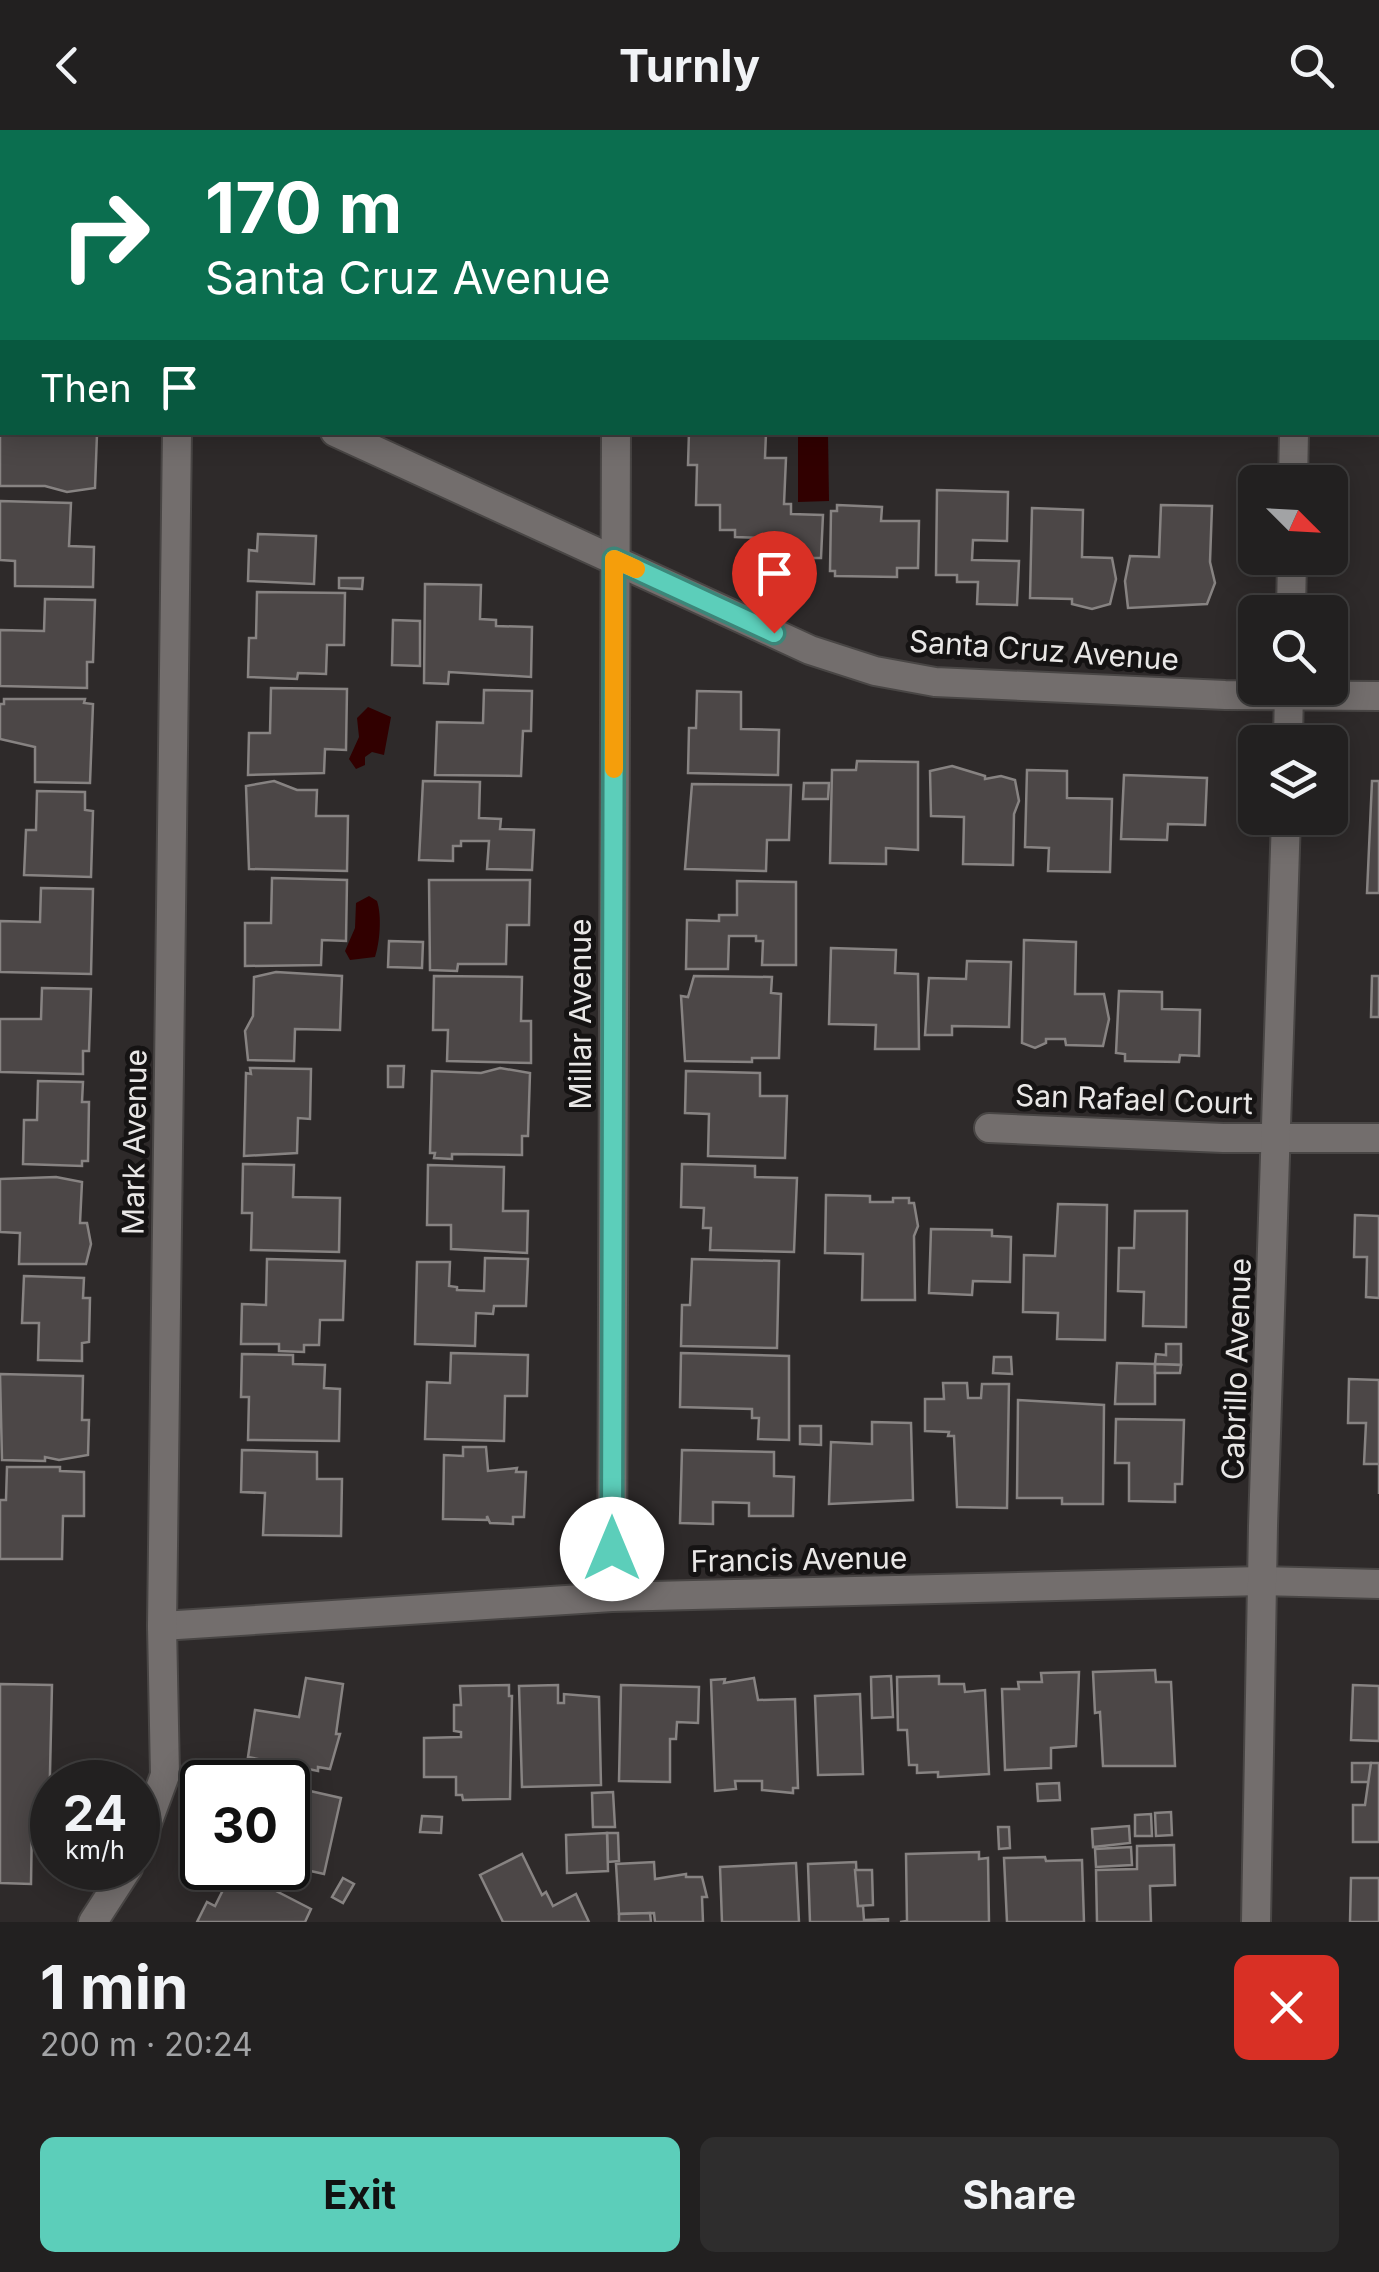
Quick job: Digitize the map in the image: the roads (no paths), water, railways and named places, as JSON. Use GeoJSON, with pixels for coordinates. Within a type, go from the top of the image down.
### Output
{"type":"FeatureCollection","features":[{"type":"Feature","properties":{"kind":"street","name":"Mark Avenue"},"geometry":{"type":"LineString","coordinates":[[160,1789],[165,1775],[162,1626],[177,435]]}},
{"type":"Feature","properties":{"kind":"street","name":"Santa Cruz Avenue"},"geometry":{"type":"LineString","coordinates":[[342,435],[810,650],[875,671],[935,682],[1238,690]]}},
{"type":"Feature","properties":{"kind":"street","name":"Millar Avenue"},"geometry":{"type":"LineString","coordinates":[[612,1596],[616,435]]}},
{"type":"Feature","properties":{"kind":"street"},"geometry":{"type":"LineString","coordinates":[[1294,435],[1294,465]]}},
{"type":"Feature","properties":{"kind":"street","name":"Santa Cruz Avenue"},"geometry":{"type":"LineString","coordinates":[[1348,694],[1379,696]]}},
{"type":"Feature","properties":{"kind":"street","name":"Cabrillo Avenue"},"geometry":{"type":"LineString","coordinates":[[1256,1922],[1262,1581],[1286,835]]}},
{"type":"Feature","properties":{"kind":"street","name":"San Rafael Court"},"geometry":{"type":"LineString","coordinates":[[988,1128],[1379,1138]]}},
{"type":"Feature","properties":{"kind":"street","name":"Francis Avenue"},"geometry":{"type":"LineString","coordinates":[[162,1626],[612,1596],[1262,1581],[1379,1584]]}},
{"type":"Feature","properties":{"kind":"street"},"geometry":{"type":"LineString","coordinates":[[93,1922],[114,1890]]}}]}
